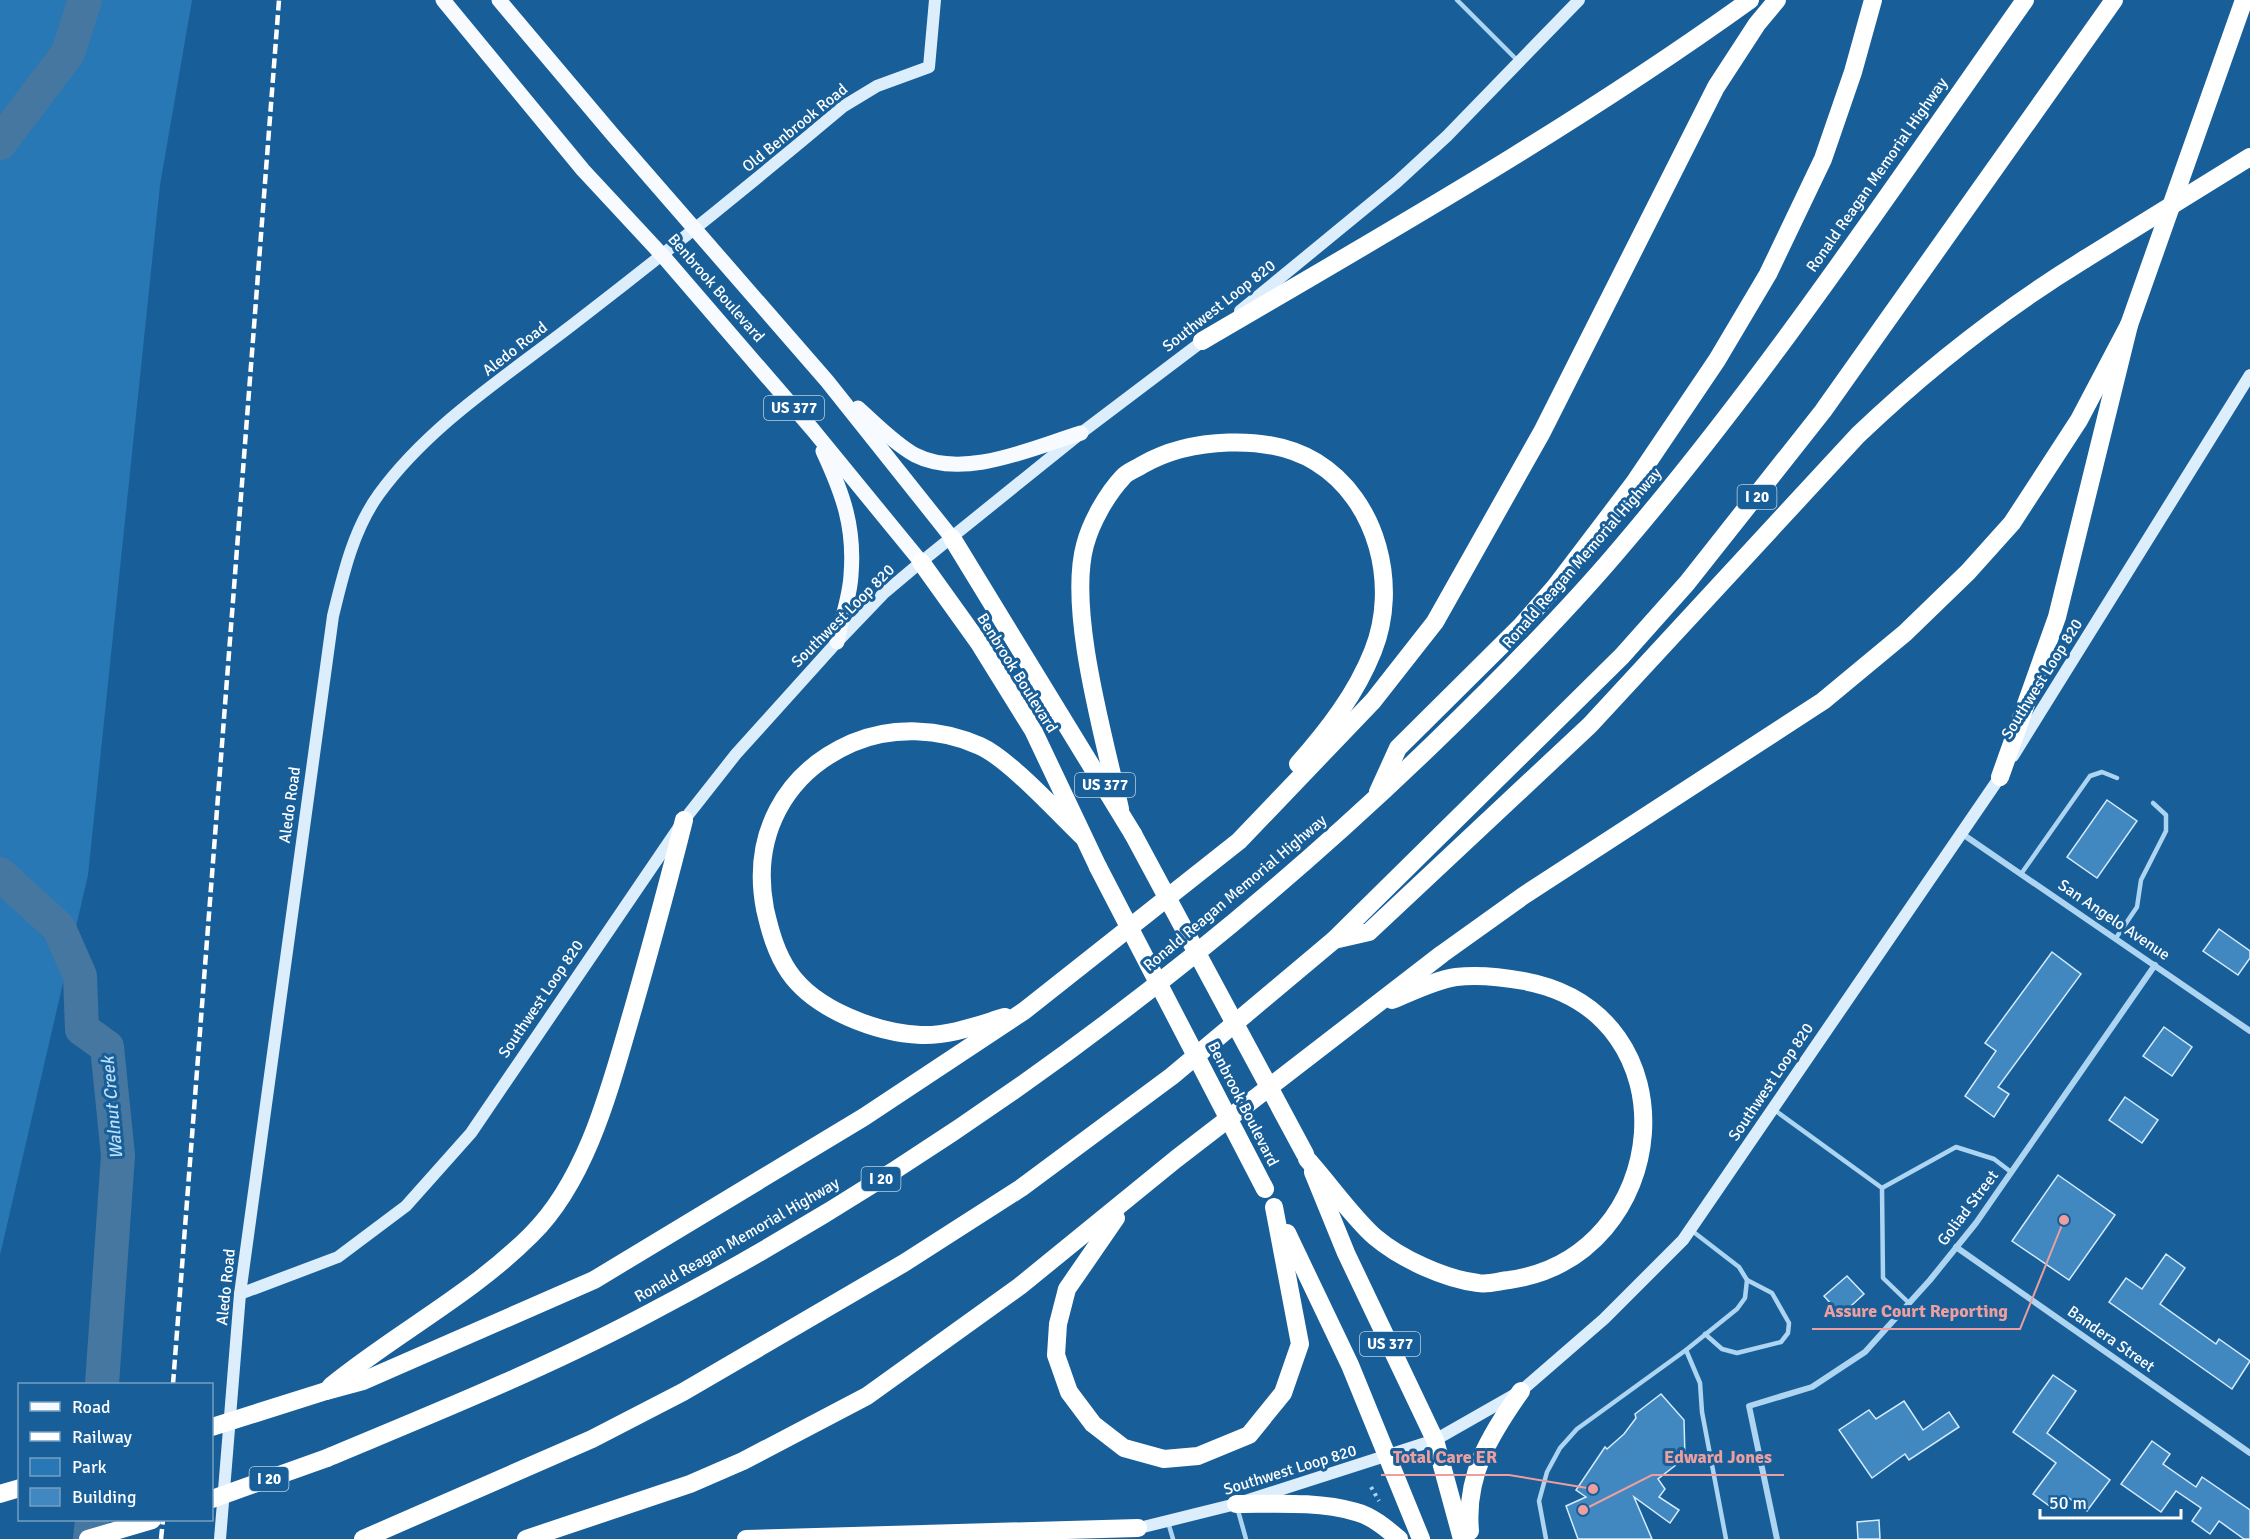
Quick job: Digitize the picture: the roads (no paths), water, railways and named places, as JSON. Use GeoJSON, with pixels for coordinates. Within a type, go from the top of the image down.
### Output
{"type":"FeatureCollection","features":[{"type":"Feature","properties":{"kind":"highway"},"geometry":{"type":"LineString","coordinates":[[1202,341],[1443,200],[1663,62],[1750,0]]}},
{"type":"Feature","properties":{"kind":"highway"},"geometry":{"type":"LineString","coordinates":[[213,1427],[363,1381],[594,1280],[884,1105],[1024,1011],[1239,841],[1373,701],[1435,622],[1542,432],[1716,87],[1757,24],[1777,0]]}},
{"type":"Feature","properties":{"kind":"highway"},"geometry":{"type":"LineString","coordinates":[[1374,802],[1398,748],[1521,626],[1555,587],[1634,483],[1717,360],[1768,274],[1822,159],[1853,72],[1873,0]]}},
{"type":"Feature","properties":{"kind":"highway","name":"Ronald Reagan Memorial Highway"},"geometry":{"type":"LineString","coordinates":[[213,1499],[327,1458],[520,1375],[637,1320],[749,1258],[935,1145],[1005,1098],[1139,998],[1255,906],[1374,802],[1522,657],[1614,556],[1691,464],[1765,368],[2025,0]]}},
{"type":"Feature","properties":{"kind":"highway","name":"I 20"},"geometry":{"type":"LineString","coordinates":[[363,1539],[592,1439],[683,1392],[904,1263],[1021,1188],[1172,1076],[1334,940],[1622,656],[1687,583],[1823,411],[2114,0]]}},
{"type":"Feature","properties":{"kind":"highway"},"geometry":{"type":"LineString","coordinates":[[2000,777],[2057,617],[2129,325],[2244,0]]}},
{"type":"Feature","properties":{"kind":"highway"},"geometry":{"type":"LineString","coordinates":[[1334,940],[1369,932],[1590,725],[1858,435],[1899,396],[2020,299],[2250,157]]}},
{"type":"Feature","properties":{"kind":"highway"},"geometry":{"type":"LineString","coordinates":[[526,1539],[690,1484],[743,1461],[867,1396],[1020,1286],[1176,1159],[1442,954],[1523,896],[1823,701],[1905,633],[1968,572],[2012,523],[2079,420],[2129,325]]}},
{"type":"Feature","properties":{"kind":"highway"},"geometry":{"type":"LineString","coordinates":[[1120,809],[1084,634],[1081,587],[1085,544],[1105,501],[1124,476],[1155,458],[1201,444],[1235,442],[1277,448],[1316,462],[1347,488],[1367,517],[1384,578],[1382,615],[1373,650],[1348,702],[1286,778],[1265,816]]}},
{"type":"Feature","properties":{"kind":"highway","name":"Benbrook Boulevard"},"geometry":{"type":"LineString","coordinates":[[952,538],[1120,809],[1306,1156],[1346,1253],[1435,1440],[1462,1539]]}},
{"type":"Feature","properties":{"kind":"highway","name":"Benbrook Boulevard"},"geometry":{"type":"LineString","coordinates":[[921,562],[978,643],[1033,730],[1082,836],[1265,1189],[1350,1365],[1421,1539]]}},
{"type":"Feature","properties":{"kind":"highway"},"geometry":{"type":"LineString","coordinates":[[1024,1011],[957,1031],[922,1035],[854,1020],[823,1004],[790,973],[771,936],[763,895],[762,852],[774,816],[796,782],[828,754],[865,737],[902,730],[943,734],[981,747],[1019,776],[1082,836]]}},
{"type":"Feature","properties":{"kind":"highway"},"geometry":{"type":"LineString","coordinates":[[326,1391],[357,1365],[438,1311],[497,1266],[532,1234],[575,1176],[609,1091],[664,902],[684,820]]}},
{"type":"Feature","properties":{"kind":"highway"},"geometry":{"type":"LineString","coordinates":[[1306,1156],[1375,1237],[1421,1265],[1451,1278],[1480,1284],[1522,1278],[1580,1255],[1618,1212],[1623,1202],[1637,1170],[1644,1124],[1637,1075],[1620,1037],[1588,1007],[1547,986],[1498,976],[1455,977],[1379,1004]]}},
{"type":"Feature","properties":{"kind":"highway"},"geometry":{"type":"LineString","coordinates":[[1125,1202],[1067,1289],[1058,1324],[1056,1355],[1069,1392],[1093,1425],[1124,1448],[1164,1459],[1198,1456],[1249,1435],[1283,1393],[1300,1344],[1274,1207]]}},
{"type":"Feature","properties":{"kind":"highway"},"geometry":{"type":"LineString","coordinates":[[1471,1539],[1468,1506],[1477,1468],[1490,1435],[1521,1391]]}},
{"type":"Feature","properties":{"kind":"highway"},"geometry":{"type":"LineString","coordinates":[[0,1494],[18,1489]]}},
{"type":"Feature","properties":{"kind":"highway"},"geometry":{"type":"LineString","coordinates":[[1236,1504],[1306,1504],[1357,1512],[1385,1527],[1399,1539]]}},
{"type":"Feature","properties":{"kind":"highway"},"geometry":{"type":"LineString","coordinates":[[88,1539],[149,1521]]}},
{"type":"Feature","properties":{"kind":"highway"},"geometry":{"type":"LineString","coordinates":[[746,1539],[1138,1528]]}},
{"type":"Feature","properties":{"kind":"main road","name":"Benbrook Boulevard"},"geometry":{"type":"LineString","coordinates":[[444,0],[583,170],[663,256],[813,430],[921,562]]}},
{"type":"Feature","properties":{"kind":"main road","name":"Benbrook Boulevard"},"geometry":{"type":"LineString","coordinates":[[499,0],[827,381],[952,538]]}},
{"type":"Feature","properties":{"kind":"main road","name":"Old Benbrook Road"},"geometry":{"type":"LineString","coordinates":[[695,229],[844,106],[877,86],[929,67],[935,0]]}},
{"type":"Feature","properties":{"kind":"main road","name":"Southwest Loop 820"},"geometry":{"type":"LineString","coordinates":[[240,1294],[338,1257],[406,1206],[471,1133],[684,820],[736,754],[883,594],[1081,433],[1202,341],[1397,182],[1447,136],[1579,0]]}},
{"type":"Feature","properties":{"kind":"main road","name":"Aledo Road"},"geometry":{"type":"LineString","coordinates":[[220,1539],[240,1294],[333,616],[345,569],[357,535],[378,496],[420,446],[695,229]]}},
{"type":"Feature","properties":{"kind":"main road","name":"Southwest Loop 820"},"geometry":{"type":"LineString","coordinates":[[1096,1539],[1236,1504],[1435,1440],[1521,1391],[1604,1319],[1683,1240],[2000,777],[2250,375]]}},
{"type":"Feature","properties":{"kind":"main road"},"geometry":{"type":"LineString","coordinates":[[827,381],[901,446],[932,462],[947,465],[981,463],[1081,433]]}},
{"type":"Feature","properties":{"kind":"main road"},"geometry":{"type":"LineString","coordinates":[[813,430],[844,496],[852,541],[851,576],[837,642]]}},
{"type":"Feature","properties":{"kind":"street","name":"San Angelo Avenue"},"geometry":{"type":"LineString","coordinates":[[1961,833],[2250,1031]]}},
{"type":"Feature","properties":{"kind":"street","name":"Goliad Street"},"geometry":{"type":"LineString","coordinates":[[1777,1539],[1749,1406],[1812,1387],[1865,1352],[1956,1247],[2011,1172],[2155,964]]}},
{"type":"Feature","properties":{"kind":"street","name":"Bandera Street"},"geometry":{"type":"LineString","coordinates":[[1956,1247],[2250,1453]]}},
{"type":"Feature","properties":{"kind":"lane"},"geometry":{"type":"LineString","coordinates":[[1457,0],[1520,62]]}},
{"type":"Feature","properties":{"kind":"lane"},"geometry":{"type":"LineString","coordinates":[[2021,874],[2090,776],[2102,772],[2117,778]]}},
{"type":"Feature","properties":{"kind":"lane"},"geometry":{"type":"LineString","coordinates":[[2116,938],[2137,907],[2141,880],[2166,831],[2166,814],[2153,802]]}},
{"type":"Feature","properties":{"kind":"lane"},"geometry":{"type":"LineString","coordinates":[[1773,1109],[1882,1188]]}},
{"type":"Feature","properties":{"kind":"lane"},"geometry":{"type":"LineString","coordinates":[[1882,1188],[1956,1147],[1994,1159],[2011,1172]]}},
{"type":"Feature","properties":{"kind":"lane"},"geometry":{"type":"LineString","coordinates":[[1882,1188],[1883,1278],[1909,1303]]}},
{"type":"Feature","properties":{"kind":"lane"},"geometry":{"type":"LineString","coordinates":[[1690,1230],[1729,1257],[1747,1280],[1772,1293],[1789,1323],[1788,1333],[1781,1342],[1737,1353],[1722,1349],[1705,1334]]}},
{"type":"Feature","properties":{"kind":"lane"},"geometry":{"type":"LineString","coordinates":[[1546,1539],[1539,1501],[1547,1472],[1560,1448],[1577,1429],[1686,1350],[1737,1309],[1745,1298],[1747,1280]]}},
{"type":"Feature","properties":{"kind":"lane"},"geometry":{"type":"LineString","coordinates":[[1686,1350],[1700,1383],[1702,1412],[1726,1539]]}},
{"type":"Feature","properties":{"kind":"lane"},"geometry":{"type":"LineString","coordinates":[[1236,1504],[1246,1539]]}},
{"type":"Feature","properties":{"kind":"lane"},"geometry":{"type":"LineString","coordinates":[[1167,1521],[1173,1539]]}},
{"type":"Feature","properties":{"kind":"waterway","name":"Walnut Creek"},"geometry":{"type":"LineString","coordinates":[[0,143],[68,53],[85,0]]}},
{"type":"Feature","properties":{"kind":"waterway","name":"Walnut Creek"},"geometry":{"type":"LineString","coordinates":[[0,874],[59,928],[80,976],[82,1029],[107,1047],[118,1155],[102,1383]]}},
{"type":"Feature","properties":{"kind":"waterway","name":"Walnut Creek"},"geometry":{"type":"LineString","coordinates":[[90,1539],[92,1521]]}},
{"type":"Feature","properties":{"kind":"railway"},"geometry":{"type":"LineString","coordinates":[[173,1383],[279,0]]}},
{"type":"Feature","properties":{"kind":"railway"},"geometry":{"type":"LineString","coordinates":[[161,1539],[163,1521]]}},
{"type":"Feature","properties":{"kind":"place","name":"Assure Court Reporting"},"geometry":{"type":"Point","coordinates":[2064,1220]}},
{"type":"Feature","properties":{"kind":"place","name":"Total Care ER"},"geometry":{"type":"Point","coordinates":[1593,1489]}},
{"type":"Feature","properties":{"kind":"place","name":"Edward Jones"},"geometry":{"type":"Point","coordinates":[1583,1510]}}]}
